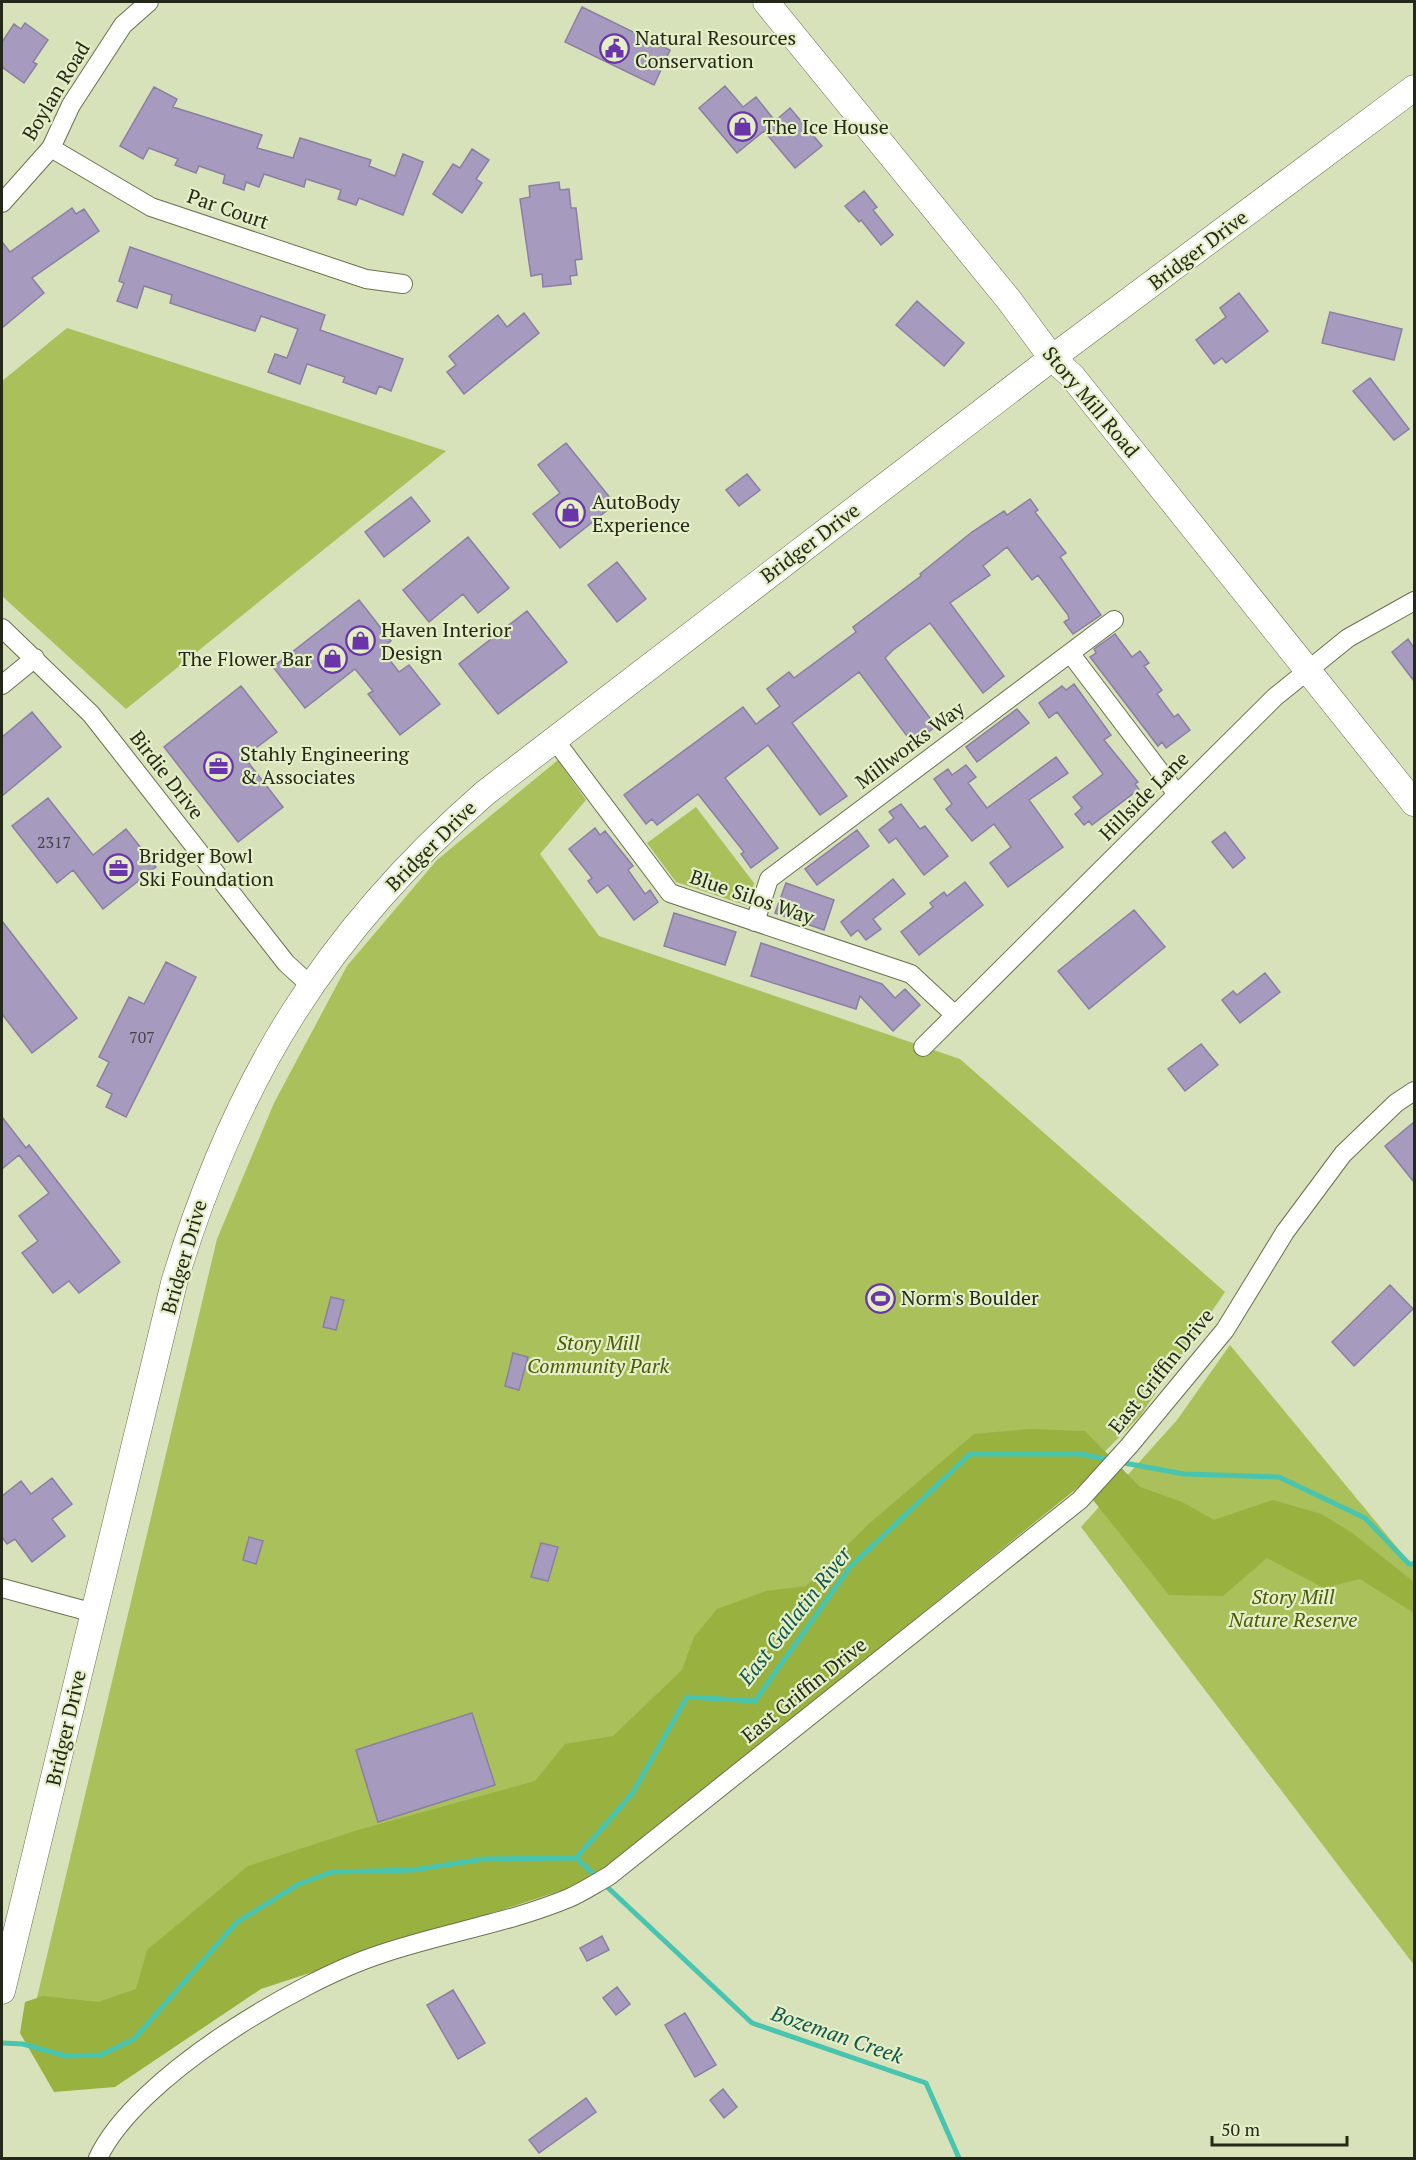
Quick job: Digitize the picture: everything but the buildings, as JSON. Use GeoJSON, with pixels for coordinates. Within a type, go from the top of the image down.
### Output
{"type":"FeatureCollection","features":[{"type":"Feature","properties":{"kind":"main road","name":"Story Mill Road"},"geometry":{"type":"LineString","coordinates":[[776,5],[1010,300],[1052,358],[1072,376],[1414,803]]}},
{"type":"Feature","properties":{"kind":"main road","name":"Bridger Drive"},"geometry":{"type":"LineString","coordinates":[[2,1991],[174,1283],[202,1193],[242,1101],[269,1049],[310,985],[371,907],[414,859],[476,800],[1052,358],[1414,88]]}},
{"type":"Feature","properties":{"kind":"street","name":"Boylan Road"},"geometry":{"type":"LineString","coordinates":[[2,203],[51,148],[71,105],[123,25],[149,2]]}},
{"type":"Feature","properties":{"kind":"street","name":"Par Court"},"geometry":{"type":"LineString","coordinates":[[51,148],[151,207],[366,279],[403,284]]}},
{"type":"Feature","properties":{"kind":"street","name":"Hillside Lane"},"geometry":{"type":"LineString","coordinates":[[923,1047],[1177,794],[1308,668],[1348,638],[1414,601]]}},
{"type":"Feature","properties":{"kind":"street","name":"Millworks Way"},"geometry":{"type":"LineString","coordinates":[[756,922],[769,879],[1114,620]]}},
{"type":"Feature","properties":{"kind":"street","name":"Birdie Drive"},"geometry":{"type":"LineString","coordinates":[[2,628],[91,714],[286,963],[310,985]]}},
{"type":"Feature","properties":{"kind":"street"},"geometry":{"type":"LineString","coordinates":[[1070,653],[1177,794]]}},
{"type":"Feature","properties":{"kind":"street"},"geometry":{"type":"LineString","coordinates":[[2,685],[35,658]]}},
{"type":"Feature","properties":{"kind":"street","name":"Blue Silos Way"},"geometry":{"type":"LineString","coordinates":[[554,739],[670,892],[911,974],[956,1015]]}},
{"type":"Feature","properties":{"kind":"street","name":"East Griffin Drive"},"geometry":{"type":"LineString","coordinates":[[98,2158],[129,2114],[180,2065],[289,1994],[379,1954],[543,1907],[609,1876],[826,1700],[1058,1519],[1100,1479],[1225,1330],[1285,1232],[1343,1154],[1396,1103],[1414,1091]]}},
{"type":"Feature","properties":{"kind":"street"},"geometry":{"type":"LineString","coordinates":[[2,1588],[94,1613]]}},
{"type":"Feature","properties":{"kind":"green space"},"geometry":{"type":"Polygon","coordinates":[[[67,328],[446,451],[126,709],[2,596],[2,381],[67,328]]]}},
{"type":"Feature","properties":{"kind":"green space","name":"Story Mill Community Park"},"geometry":{"type":"Polygon","coordinates":[[[558,760],[586,800],[540,854],[599,936],[960,1059],[1225,1292],[1140,1416],[1058,1499],[569,1879],[31,2023],[217,1239],[274,1103],[347,966],[437,860],[558,760]]]}},
{"type":"Feature","properties":{"kind":"green space"},"geometry":{"type":"Polygon","coordinates":[[[696,807],[754,883],[748,906],[676,882],[647,843],[696,807]]]}},
{"type":"Feature","properties":{"kind":"green space","name":"Story Mill Nature Reserve"},"geometry":{"type":"Polygon","coordinates":[[[1230,1345],[1414,1568],[1414,1965],[1081,1527],[1177,1420],[1230,1345]]]}},
{"type":"Feature","properties":{"kind":"green space"},"geometry":{"type":"Polygon","coordinates":[[[1029,1429],[1085,1431],[1140,1487],[1182,1502],[1214,1520],[1273,1500],[1321,1514],[1351,1532],[1414,1582],[1414,1613],[1360,1579],[1324,1588],[1267,1558],[1223,1596],[1169,1595],[1081,1485],[613,1863],[569,1888],[261,1989],[115,2087],[54,2092],[20,2033],[25,2002],[43,1996],[98,2002],[136,1989],[147,1950],[248,1866],[358,1830],[535,1781],[565,1744],[613,1736],[682,1670],[694,1637],[717,1609],[766,1591],[806,1586],[871,1522],[974,1434],[1029,1429]]]}},
{"type":"Feature","properties":{"kind":"waterway","name":"East Gallatin River"},"geometry":{"type":"LineString","coordinates":[[2,2043],[23,2044],[66,2056],[101,2055],[134,2039],[237,1922],[299,1884],[332,1872],[413,1870],[484,1859],[576,1858],[632,1794],[687,1697],[755,1701],[850,1567],[970,1454],[1081,1454],[1110,1460]]}},
{"type":"Feature","properties":{"kind":"waterway","name":"East Gallatin River"},"geometry":{"type":"LineString","coordinates":[[1119,1462],[1184,1474],[1279,1477],[1365,1518],[1409,1564],[1414,1564]]}},
{"type":"Feature","properties":{"kind":"waterway","name":"Bozeman Creek"},"geometry":{"type":"LineString","coordinates":[[576,1858],[597,1877]]}},
{"type":"Feature","properties":{"kind":"waterway","name":"Bozeman Creek"},"geometry":{"type":"LineString","coordinates":[[604,1884],[752,2023],[926,2083],[959,2158]]}},
{"type":"Feature","properties":{"kind":"place","name":"Natural Resources Conservation"},"geometry":{"type":"Point","coordinates":[614,49]}},
{"type":"Feature","properties":{"kind":"place","name":"The Ice House"},"geometry":{"type":"Point","coordinates":[742,127]}},
{"type":"Feature","properties":{"kind":"place","name":"AutoBody Experience"},"geometry":{"type":"Point","coordinates":[571,513]}},
{"type":"Feature","properties":{"kind":"place","name":"Haven Interior Design"},"geometry":{"type":"Point","coordinates":[360,641]}},
{"type":"Feature","properties":{"kind":"place","name":"The Flower Bar"},"geometry":{"type":"Point","coordinates":[333,659]}},
{"type":"Feature","properties":{"kind":"place","name":"Stahly Engineering & Associates"},"geometry":{"type":"Point","coordinates":[219,766]}},
{"type":"Feature","properties":{"kind":"place","name":"Bridger Bowl Ski Foundation"},"geometry":{"type":"Point","coordinates":[118,868]}},
{"type":"Feature","properties":{"kind":"place","name":"Norm's Boulder"},"geometry":{"type":"Point","coordinates":[880,1298]}}]}
